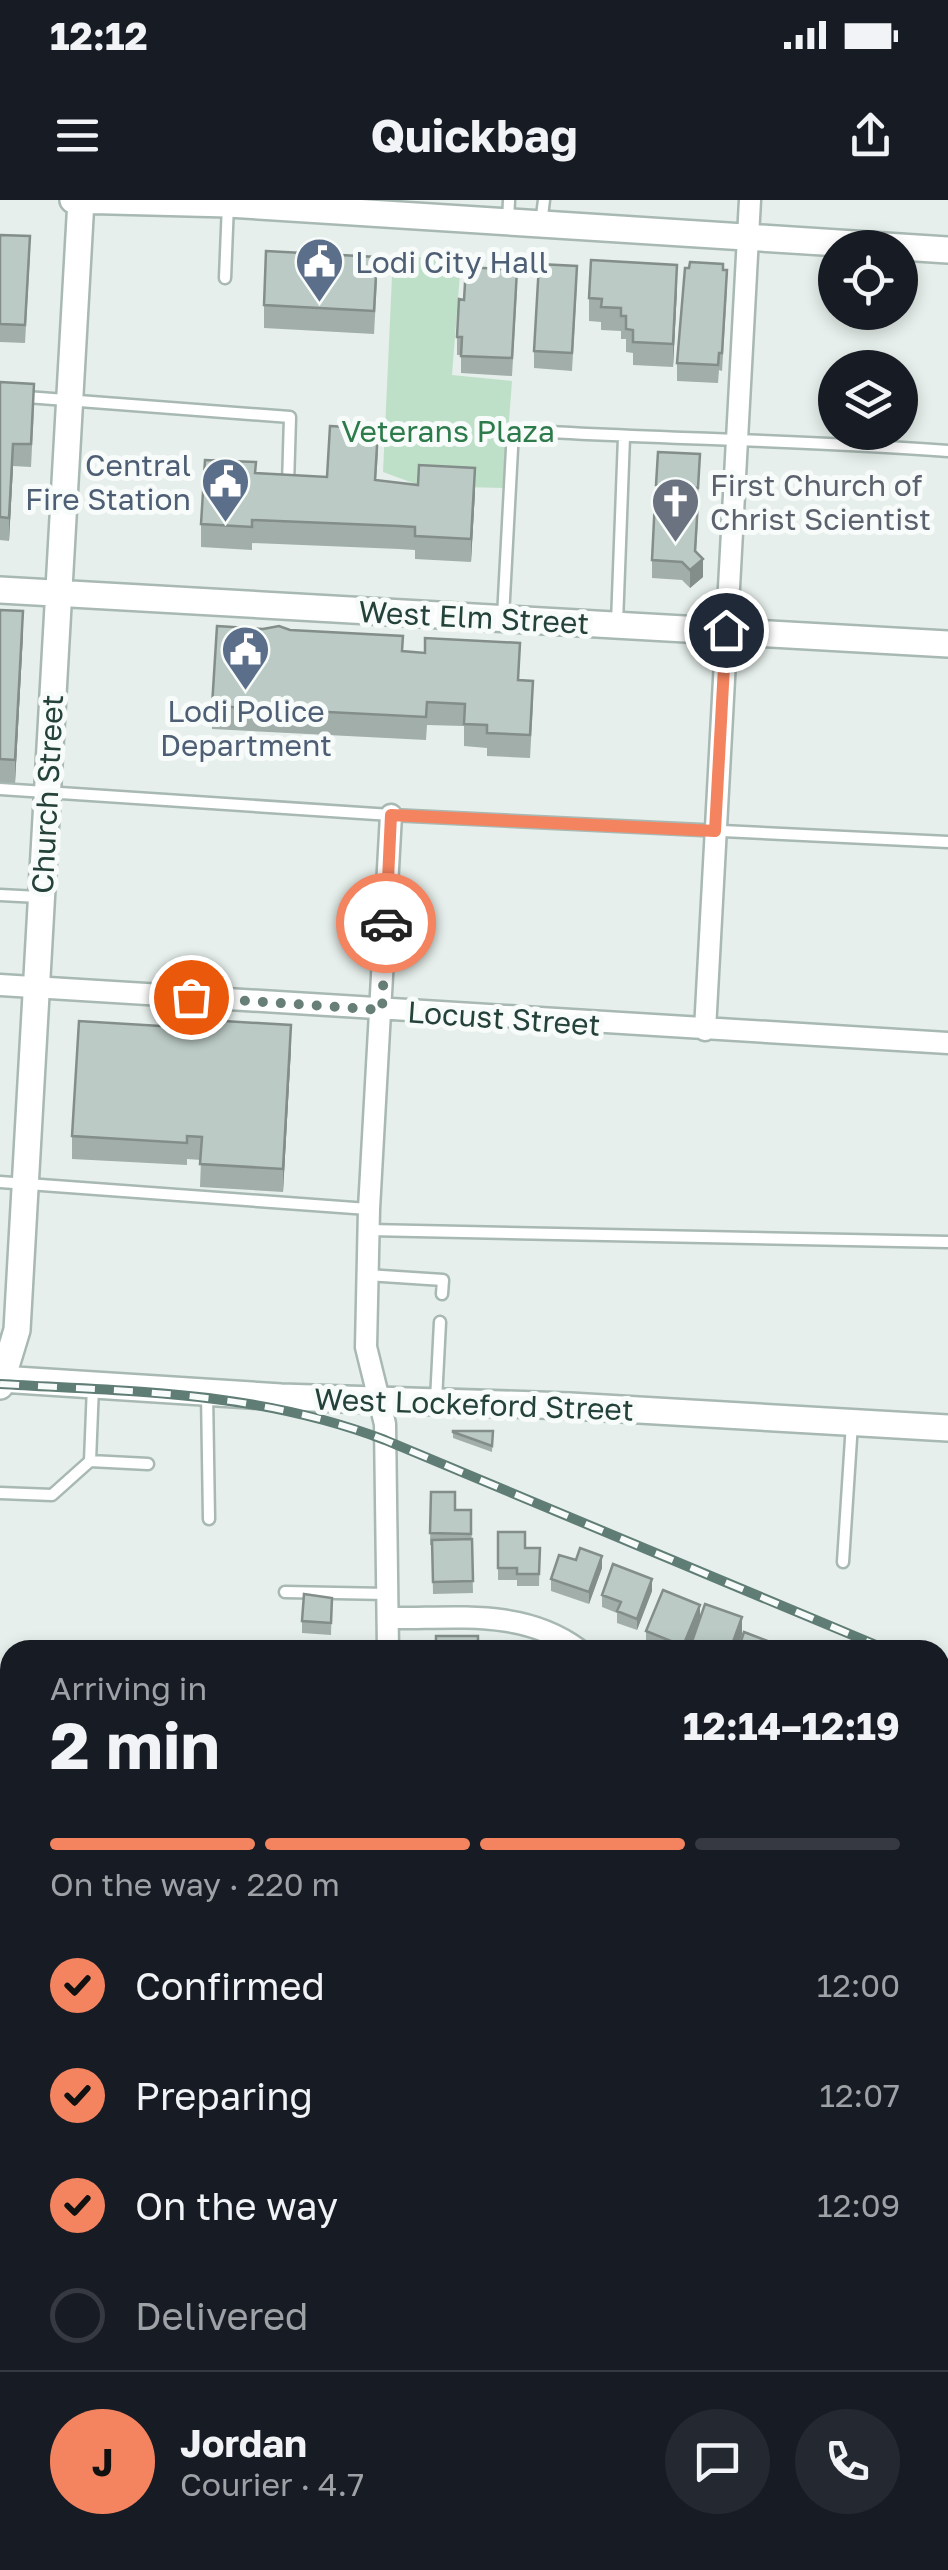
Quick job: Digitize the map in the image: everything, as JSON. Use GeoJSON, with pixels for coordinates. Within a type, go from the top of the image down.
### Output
{"type":"FeatureCollection","features":[{"type":"Feature","properties":{"kind":"street"},"geometry":{"type":"LineString","coordinates":[[78,200],[542,213],[748,237],[948,250]]}},
{"type":"Feature","properties":{"kind":"street","name":"Church Street"},"geometry":{"type":"LineString","coordinates":[[1,1381],[17,1330],[12,1183],[36,987],[60,594],[78,200]]}},
{"type":"Feature","properties":{"kind":"street"},"geometry":{"type":"LineString","coordinates":[[705,1030],[750,200]]}},
{"type":"Feature","properties":{"kind":"street","name":"West Elm Street"},"geometry":{"type":"LineString","coordinates":[[0,590],[948,644]]}},
{"type":"Feature","properties":{"kind":"street"},"geometry":{"type":"LineString","coordinates":[[388,1640],[385,1424],[366,1347],[369,1219],[391,815]]}},
{"type":"Feature","properties":{"kind":"street","name":"Locust Street"},"geometry":{"type":"LineString","coordinates":[[0,985],[948,1043]]}},
{"type":"Feature","properties":{"kind":"street","name":"West Lockeford Street"},"geometry":{"type":"LineString","coordinates":[[1,1381],[948,1428]]}},
{"type":"Feature","properties":{"kind":"street"},"geometry":{"type":"LineString","coordinates":[[388,1618],[512,1619],[566,1640]]}},
{"type":"Feature","properties":{"kind":"lane"},"geometry":{"type":"LineString","coordinates":[[225,278],[228,204]]}},
{"type":"Feature","properties":{"kind":"lane"},"geometry":{"type":"LineString","coordinates":[[0,395],[290,418],[288,490]]}},
{"type":"Feature","properties":{"kind":"lane"},"geometry":{"type":"LineString","coordinates":[[502,618],[513,430],[948,451]]}},
{"type":"Feature","properties":{"kind":"lane"},"geometry":{"type":"LineString","coordinates":[[617,624],[624,437]]}},
{"type":"Feature","properties":{"kind":"lane"},"geometry":{"type":"LineString","coordinates":[[0,789],[391,815],[948,842]]}},
{"type":"Feature","properties":{"kind":"lane"},"geometry":{"type":"LineString","coordinates":[[0,895],[41,898]]}},
{"type":"Feature","properties":{"kind":"lane"},"geometry":{"type":"LineString","coordinates":[[12,1183],[369,1219],[948,1242]]}},
{"type":"Feature","properties":{"kind":"lane"},"geometry":{"type":"LineString","coordinates":[[367,1274],[443,1280],[442,1294]]}},
{"type":"Feature","properties":{"kind":"lane"},"geometry":{"type":"LineString","coordinates":[[436,1402],[440,1322]]}},
{"type":"Feature","properties":{"kind":"lane"},"geometry":{"type":"LineString","coordinates":[[90,1460],[93,1385]]}},
{"type":"Feature","properties":{"kind":"lane"},"geometry":{"type":"LineString","coordinates":[[207,1392],[208,1519]]}},
{"type":"Feature","properties":{"kind":"lane"},"geometry":{"type":"LineString","coordinates":[[843,1562],[852,1422]]}},
{"type":"Feature","properties":{"kind":"lane"},"geometry":{"type":"LineString","coordinates":[[0,1493],[52,1494],[90,1460],[148,1464]]}},
{"type":"Feature","properties":{"kind":"lane"},"geometry":{"type":"LineString","coordinates":[[285,1592],[388,1594]]}},
{"type":"Feature","properties":{"kind":"green space","name":"Veterans Plaza"},"geometry":{"type":"Polygon","coordinates":[[[393,255],[461,261],[452,375],[512,381],[504,488],[421,486],[383,472],[393,255]]]}},
{"type":"Feature","properties":{"kind":"building"},"geometry":{"type":"Polygon","coordinates":[[[0,235],[30,236],[25,325],[0,324],[0,235]]]}},
{"type":"Feature","properties":{"kind":"building"},"geometry":{"type":"Polygon","coordinates":[[[266,251],[377,257],[374,311],[264,305],[266,251]]]}},
{"type":"Feature","properties":{"kind":"building"},"geometry":{"type":"Polygon","coordinates":[[[591,260],[677,265],[673,344],[633,342],[633,330],[626,329],[626,316],[621,316],[621,308],[601,307],[602,299],[589,298],[591,260]]]}},
{"type":"Feature","properties":{"kind":"building"},"geometry":{"type":"Polygon","coordinates":[[[690,262],[723,264],[723,270],[727,270],[718,365],[677,363],[685,268],[689,268],[690,262]]]}},
{"type":"Feature","properties":{"kind":"building"},"geometry":{"type":"Polygon","coordinates":[[[539,264],[577,266],[572,353],[534,351],[539,264]]]}},
{"type":"Feature","properties":{"kind":"building"},"geometry":{"type":"Polygon","coordinates":[[[466,267],[517,270],[512,358],[461,356],[462,337],[457,337],[459,299],[464,300],[466,267]]]}},
{"type":"Feature","properties":{"kind":"building"},"geometry":{"type":"Polygon","coordinates":[[[0,382],[34,384],[31,444],[13,444],[9,518],[0,517],[0,382]]]}},
{"type":"Feature","properties":{"kind":"building"},"geometry":{"type":"Polygon","coordinates":[[[330,426],[378,429],[375,480],[418,485],[419,465],[475,468],[471,539],[415,536],[415,527],[399,526],[252,520],[252,527],[201,524],[205,460],[256,462],[255,473],[327,477],[330,426]]]}},
{"type":"Feature","properties":{"kind":"building"},"geometry":{"type":"Polygon","coordinates":[[[658,452],[700,454],[698,488],[656,485],[658,452]]]}},
{"type":"Feature","properties":{"kind":"building","name":"First Church of Christ Scientist"},"geometry":{"type":"Polygon","coordinates":[[[655,500],[698,501],[695,551],[703,559],[690,570],[682,562],[652,560],[655,500]]]}},
{"type":"Feature","properties":{"kind":"building"},"geometry":{"type":"Polygon","coordinates":[[[0,610],[23,611],[15,760],[0,759],[0,610]]]}},
{"type":"Feature","properties":{"kind":"building"},"geometry":{"type":"Polygon","coordinates":[[[217,626],[279,626],[290,630],[403,636],[402,651],[425,653],[425,638],[520,643],[518,680],[533,681],[530,735],[487,733],[487,725],[464,724],[465,704],[427,702],[426,717],[212,706],[217,626]]]}},
{"type":"Feature","properties":{"kind":"building"},"geometry":{"type":"Polygon","coordinates":[[[207,1020],[291,1025],[283,1169],[200,1164],[202,1137],[187,1136],[187,1143],[72,1136],[79,1021],[207,1031],[207,1020]]]}},
{"type":"Feature","properties":{"kind":"building"},"geometry":{"type":"Polygon","coordinates":[[[493,1431],[492,1446],[453,1432],[493,1431]]]}},
{"type":"Feature","properties":{"kind":"building"},"geometry":{"type":"Polygon","coordinates":[[[431,1492],[455,1492],[455,1510],[471,1510],[471,1534],[430,1533],[431,1492]]]}},
{"type":"Feature","properties":{"kind":"building"},"geometry":{"type":"Polygon","coordinates":[[[498,1532],[525,1532],[525,1548],[540,1548],[539,1574],[517,1574],[517,1568],[498,1568],[498,1532]]]}},
{"type":"Feature","properties":{"kind":"building"},"geometry":{"type":"Polygon","coordinates":[[[472,1539],[473,1581],[433,1582],[432,1540],[472,1539]]]}},
{"type":"Feature","properties":{"kind":"building"},"geometry":{"type":"Polygon","coordinates":[[[580,1548],[602,1556],[589,1592],[551,1579],[559,1555],[576,1560],[580,1548]]]}},
{"type":"Feature","properties":{"kind":"building"},"geometry":{"type":"Polygon","coordinates":[[[613,1564],[652,1579],[637,1619],[617,1611],[621,1602],[602,1595],[613,1564]]]}},
{"type":"Feature","properties":{"kind":"building"},"geometry":{"type":"Polygon","coordinates":[[[663,1590],[700,1605],[685,1640],[668,1640],[646,1631],[663,1590]]]}},
{"type":"Feature","properties":{"kind":"building"},"geometry":{"type":"Polygon","coordinates":[[[304,1594],[332,1598],[331,1623],[302,1621],[304,1594]]]}},
{"type":"Feature","properties":{"kind":"building"},"geometry":{"type":"Polygon","coordinates":[[[705,1604],[742,1617],[734,1640],[692,1640],[705,1604]]]}},
{"type":"Feature","properties":{"kind":"building"},"geometry":{"type":"Polygon","coordinates":[[[744,1632],[765,1640],[741,1640],[744,1632]]]}},
{"type":"Feature","properties":{"kind":"building"},"geometry":{"type":"Polygon","coordinates":[[[436,1636],[478,1636],[478,1640],[436,1640],[436,1636]]]}},
{"type":"Feature","properties":{"kind":"railway"},"geometry":{"type":"LineString","coordinates":[[0,1384],[195,1397],[243,1403],[337,1424],[385,1440],[864,1640]]}},
{"type":"Feature","properties":{"kind":"way so far"},"geometry":{"type":"LineString","coordinates":[[191,997],[382,1010],[386,923]]}},
{"type":"Feature","properties":{"kind":"place","name":"Lodi City Hall"},"geometry":{"type":"Point","coordinates":[320,304]}},
{"type":"Feature","properties":{"kind":"place","name":"Central Fire Station"},"geometry":{"type":"Point","coordinates":[226,524]}},
{"type":"Feature","properties":{"kind":"place","name":"First Church of Christ Scientist"},"geometry":{"type":"Point","coordinates":[675,544]}},
{"type":"Feature","properties":{"kind":"place","name":"Lodi Police Department"},"geometry":{"type":"Point","coordinates":[246,692]}},
{"type":"Feature","properties":{"kind":"route"},"geometry":{"type":"LineString","coordinates":[[386,923],[391,815],[715,831],[726,630]]}}]}
